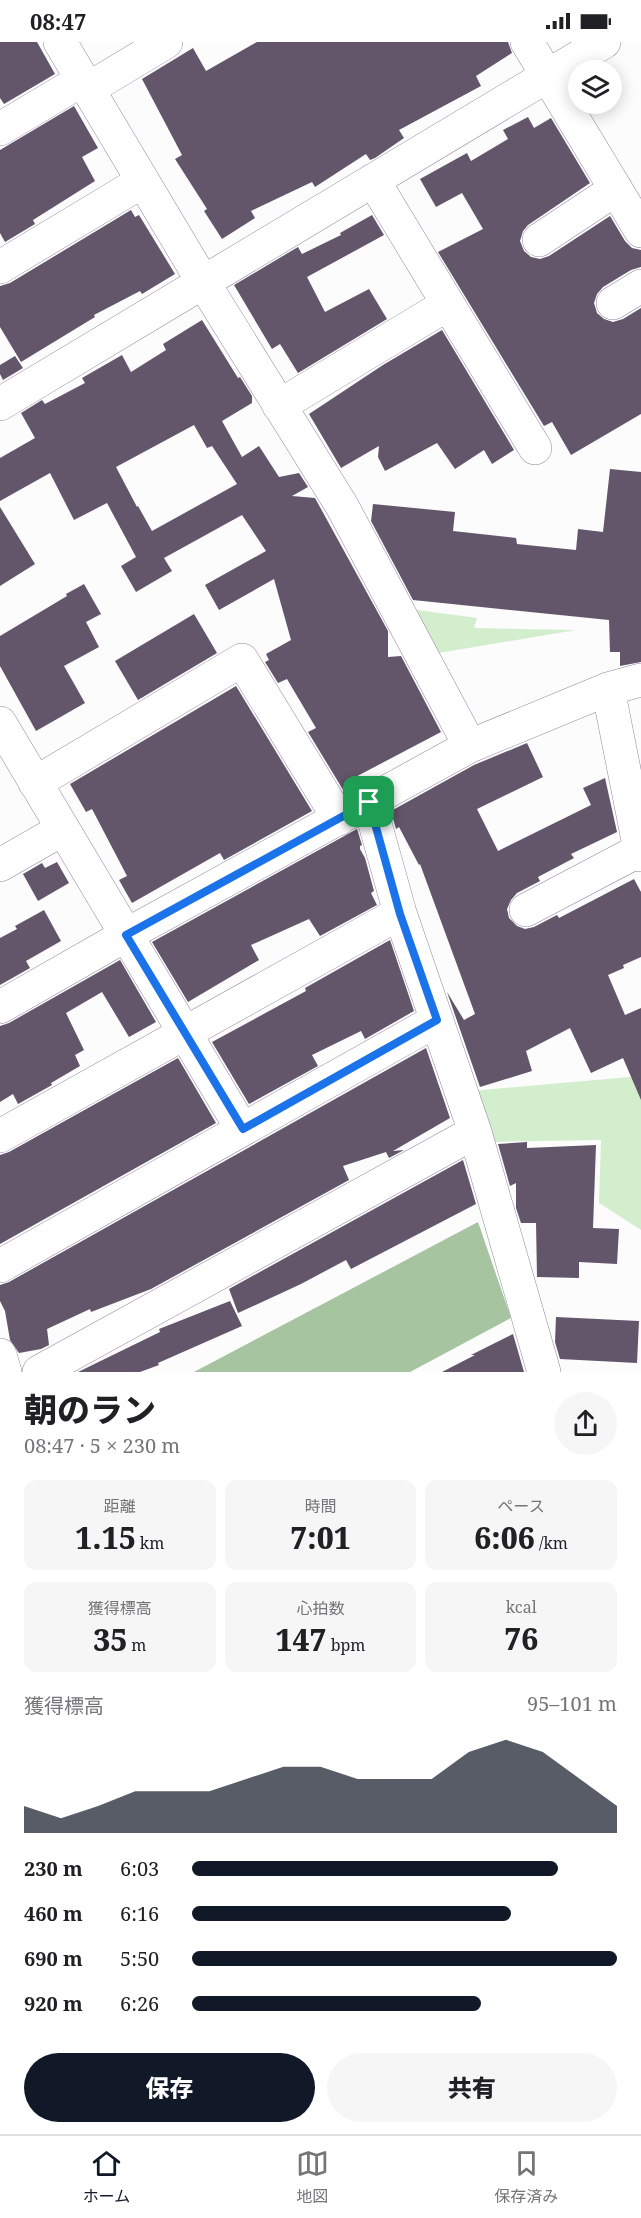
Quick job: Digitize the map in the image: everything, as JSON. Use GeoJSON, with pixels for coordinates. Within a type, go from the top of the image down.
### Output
{"type":"FeatureCollection","features":[{"type":"Feature","properties":{"kind":"street"},"geometry":{"type":"LineString","coordinates":[[60,42],[203,282],[342,506],[470,746]]}},
{"type":"Feature","properties":{"kind":"street"},"geometry":{"type":"LineString","coordinates":[[0,129],[166,42]]}},
{"type":"Feature","properties":{"kind":"street"},"geometry":{"type":"LineString","coordinates":[[527,42],[641,231]]}},
{"type":"Feature","properties":{"kind":"street"},"geometry":{"type":"LineString","coordinates":[[0,404],[604,42]]}},
{"type":"Feature","properties":{"kind":"street"},"geometry":{"type":"LineString","coordinates":[[373,180],[536,448]]}},
{"type":"Feature","properties":{"kind":"street"},"geometry":{"type":"LineString","coordinates":[[0,267],[143,181]]}},
{"type":"Feature","properties":{"kind":"street"},"geometry":{"type":"LineString","coordinates":[[539,240],[616,189]]}},
{"type":"Feature","properties":{"kind":"street"},"geometry":{"type":"LineString","coordinates":[[613,303],[641,286]]}},
{"type":"Feature","properties":{"kind":"street"},"geometry":{"type":"LineString","coordinates":[[279,406],[448,304]]}},
{"type":"Feature","properties":{"kind":"street"},"geometry":{"type":"LineString","coordinates":[[35,783],[242,660],[339,819]]}},
{"type":"Feature","properties":{"kind":"street"},"geometry":{"type":"LineString","coordinates":[[0,1007],[470,746],[608,689],[641,680]]}},
{"type":"Feature","properties":{"kind":"street"},"geometry":{"type":"LineString","coordinates":[[526,910],[640,853],[608,689]]}},
{"type":"Feature","properties":{"kind":"street"},"geometry":{"type":"LineString","coordinates":[[0,723],[243,1129]]}},
{"type":"Feature","properties":{"kind":"street"},"geometry":{"type":"LineString","coordinates":[[369,802],[400,914],[475,1132],[544,1372]]}},
{"type":"Feature","properties":{"kind":"street"},"geometry":{"type":"LineString","coordinates":[[0,865],[63,830]]}},
{"type":"Feature","properties":{"kind":"street"},"geometry":{"type":"LineString","coordinates":[[0,1136],[400,914]]}},
{"type":"Feature","properties":{"kind":"street"},"geometry":{"type":"LineString","coordinates":[[0,1266],[437,1020]]}},
{"type":"Feature","properties":{"kind":"street"},"geometry":{"type":"LineString","coordinates":[[39,1372],[475,1132]]}},
{"type":"Feature","properties":{"kind":"street"},"geometry":{"type":"LineString","coordinates":[[0,1355],[5,1372]]}},
{"type":"Feature","properties":{"kind":"green space"},"geometry":{"type":"Polygon","coordinates":[[[410,609],[477,618],[474,628],[576,630],[433,654],[410,609]]]}},
{"type":"Feature","properties":{"kind":"green space"},"geometry":{"type":"Polygon","coordinates":[[[641,1076],[641,1230],[599,1203],[601,1140],[485,1142],[470,1091],[641,1076]]]}},
{"type":"Feature","properties":{"kind":"green space"},"geometry":{"type":"Polygon","coordinates":[[[478,1222],[511,1318],[410,1372],[194,1372],[478,1222]]]}},
{"type":"Feature","properties":{"kind":"building"},"geometry":{"type":"Polygon","coordinates":[[[0,42],[37,42],[55,74],[4,104],[0,98],[0,42]]]}},
{"type":"Feature","properties":{"kind":"building"},"geometry":{"type":"Polygon","coordinates":[[[257,42],[508,42],[512,53],[476,76],[481,86],[399,130],[404,138],[375,158],[370,160],[366,154],[315,187],[312,182],[251,211],[255,218],[222,239],[204,211],[207,209],[175,159],[182,155],[142,79],[193,48],[206,71],[257,42]]]}},
{"type":"Feature","properties":{"kind":"building"},"geometry":{"type":"Polygon","coordinates":[[[74,106],[98,148],[82,157],[95,181],[33,220],[35,224],[5,242],[0,233],[0,150],[74,106]]]}},
{"type":"Feature","properties":{"kind":"building"},"geometry":{"type":"Polygon","coordinates":[[[528,117],[534,128],[551,118],[590,183],[528,225],[520,241],[524,251],[531,257],[540,259],[549,256],[610,216],[625,241],[632,248],[641,250],[641,267],[631,270],[603,287],[594,303],[597,313],[613,322],[641,308],[641,414],[571,455],[552,422],[544,426],[438,252],[483,229],[462,193],[436,207],[420,179],[467,153],[471,161],[508,139],[503,130],[528,117]]]}},
{"type":"Feature","properties":{"kind":"building"},"geometry":{"type":"Polygon","coordinates":[[[131,210],[135,217],[139,215],[175,274],[142,294],[140,291],[94,315],[95,317],[21,362],[0,327],[0,286],[10,283],[131,210]]]}},
{"type":"Feature","properties":{"kind":"building"},"geometry":{"type":"Polygon","coordinates":[[[372,215],[384,235],[307,277],[325,312],[369,289],[387,319],[298,373],[280,344],[272,349],[234,285],[298,247],[302,254],[341,235],[340,233],[372,215]]]}},
{"type":"Feature","properties":{"kind":"building"},"geometry":{"type":"Polygon","coordinates":[[[202,320],[238,378],[240,377],[252,396],[252,403],[222,421],[242,457],[259,446],[279,477],[299,473],[308,487],[292,496],[315,498],[388,631],[388,657],[401,656],[441,732],[346,782],[350,790],[345,793],[308,732],[316,728],[287,679],[278,683],[265,662],[269,660],[266,654],[291,640],[274,579],[219,610],[205,585],[266,551],[242,515],[164,558],[172,571],[136,592],[121,566],[136,557],[107,503],[74,520],[50,473],[0,501],[0,458],[35,438],[21,413],[42,400],[45,404],[85,383],[82,378],[122,355],[131,372],[166,350],[163,344],[202,320]],[[194,425],[116,467],[152,531],[237,484],[212,446],[207,448],[194,425]]]}},
{"type":"Feature","properties":{"kind":"building"},"geometry":{"type":"Polygon","coordinates":[[[442,330],[514,450],[492,464],[484,450],[455,469],[437,443],[385,471],[378,457],[379,446],[341,468],[309,414],[383,365],[442,330]]]}},
{"type":"Feature","properties":{"kind":"building"},"geometry":{"type":"Polygon","coordinates":[[[15,356],[23,368],[3,380],[0,365],[15,356]]]}},
{"type":"Feature","properties":{"kind":"building"},"geometry":{"type":"Polygon","coordinates":[[[610,469],[641,472],[641,662],[620,666],[620,652],[610,652],[609,620],[413,600],[371,521],[373,504],[455,512],[453,531],[516,538],[517,544],[576,550],[578,529],[603,532],[610,469]]]}},
{"type":"Feature","properties":{"kind":"building"},"geometry":{"type":"Polygon","coordinates":[[[0,507],[35,564],[0,586],[0,507]]]}},
{"type":"Feature","properties":{"kind":"building"},"geometry":{"type":"Polygon","coordinates":[[[84,584],[101,614],[86,622],[99,647],[64,666],[85,703],[36,731],[0,666],[0,636],[84,584]]]}},
{"type":"Feature","properties":{"kind":"building"},"geometry":{"type":"Polygon","coordinates":[[[194,614],[217,653],[138,700],[115,661],[194,614]]]}},
{"type":"Feature","properties":{"kind":"building"},"geometry":{"type":"Polygon","coordinates":[[[236,686],[312,811],[224,860],[220,853],[132,903],[119,880],[127,876],[92,809],[86,812],[70,784],[236,686]]]}},
{"type":"Feature","properties":{"kind":"building"},"geometry":{"type":"Polygon","coordinates":[[[527,743],[543,777],[477,809],[498,851],[591,805],[583,788],[605,778],[617,832],[571,854],[574,858],[538,877],[540,881],[517,893],[507,909],[509,918],[517,926],[525,929],[534,927],[557,915],[559,918],[634,879],[641,892],[641,957],[608,975],[625,1015],[641,1008],[641,1100],[623,1058],[591,1073],[570,1028],[526,1051],[532,1071],[480,1087],[447,992],[464,1020],[475,1014],[420,864],[399,827],[396,829],[391,811],[474,765],[527,743]]]}},
{"type":"Feature","properties":{"kind":"building"},"geometry":{"type":"Polygon","coordinates":[[[357,829],[362,845],[360,849],[365,858],[374,891],[371,893],[377,905],[320,936],[309,919],[251,945],[259,960],[188,1002],[152,942],[357,829]]]}},
{"type":"Feature","properties":{"kind":"building"},"geometry":{"type":"Polygon","coordinates":[[[57,862],[69,883],[38,901],[23,874],[42,863],[45,868],[57,862]]]}},
{"type":"Feature","properties":{"kind":"building"},"geometry":{"type":"Polygon","coordinates":[[[44,910],[61,941],[26,961],[30,968],[0,985],[0,938],[17,929],[15,926],[44,910]]]}},
{"type":"Feature","properties":{"kind":"building"},"geometry":{"type":"Polygon","coordinates":[[[390,940],[414,1011],[365,1039],[361,1031],[312,1055],[318,1066],[249,1104],[212,1042],[306,991],[305,988],[390,940]]]}},
{"type":"Feature","properties":{"kind":"building"},"geometry":{"type":"Polygon","coordinates":[[[120,960],[156,1022],[129,1037],[102,992],[66,1013],[84,1050],[75,1055],[80,1066],[18,1104],[13,1094],[0,1102],[0,1026],[120,960]]]}},
{"type":"Feature","properties":{"kind":"building"},"geometry":{"type":"Polygon","coordinates":[[[426,1048],[450,1118],[393,1151],[404,1150],[389,1158],[386,1152],[343,1166],[349,1180],[151,1289],[91,1312],[90,1309],[47,1329],[49,1345],[41,1349],[19,1353],[10,1340],[5,1311],[0,1301],[0,1285],[426,1048]]]}},
{"type":"Feature","properties":{"kind":"building"},"geometry":{"type":"Polygon","coordinates":[[[178,1058],[216,1123],[0,1244],[0,1155],[178,1058]]]}},
{"type":"Feature","properties":{"kind":"building"},"geometry":{"type":"Polygon","coordinates":[[[527,1142],[527,1148],[596,1145],[593,1228],[619,1229],[617,1264],[579,1262],[579,1278],[537,1277],[536,1223],[521,1223],[516,1208],[516,1183],[510,1186],[498,1144],[527,1142]]]}},
{"type":"Feature","properties":{"kind":"building"},"geometry":{"type":"Polygon","coordinates":[[[463,1160],[476,1204],[351,1269],[346,1260],[238,1313],[229,1289],[463,1160]]]}},
{"type":"Feature","properties":{"kind":"building"},"geometry":{"type":"Polygon","coordinates":[[[230,1301],[242,1326],[158,1363],[159,1365],[140,1372],[78,1372],[160,1332],[159,1329],[230,1301]]]}},
{"type":"Feature","properties":{"kind":"building"},"geometry":{"type":"Polygon","coordinates":[[[556,1317],[639,1321],[637,1363],[560,1359],[555,1342],[556,1317]]]}},
{"type":"Feature","properties":{"kind":"building"},"geometry":{"type":"Polygon","coordinates":[[[513,1334],[524,1372],[442,1372],[475,1355],[471,1355],[513,1334]]]}},
{"type":"Feature","properties":{"kind":"route"},"geometry":{"type":"LineString","coordinates":[[369,802],[400,914],[437,1020],[243,1129],[126,935],[369,802]]}}]}
